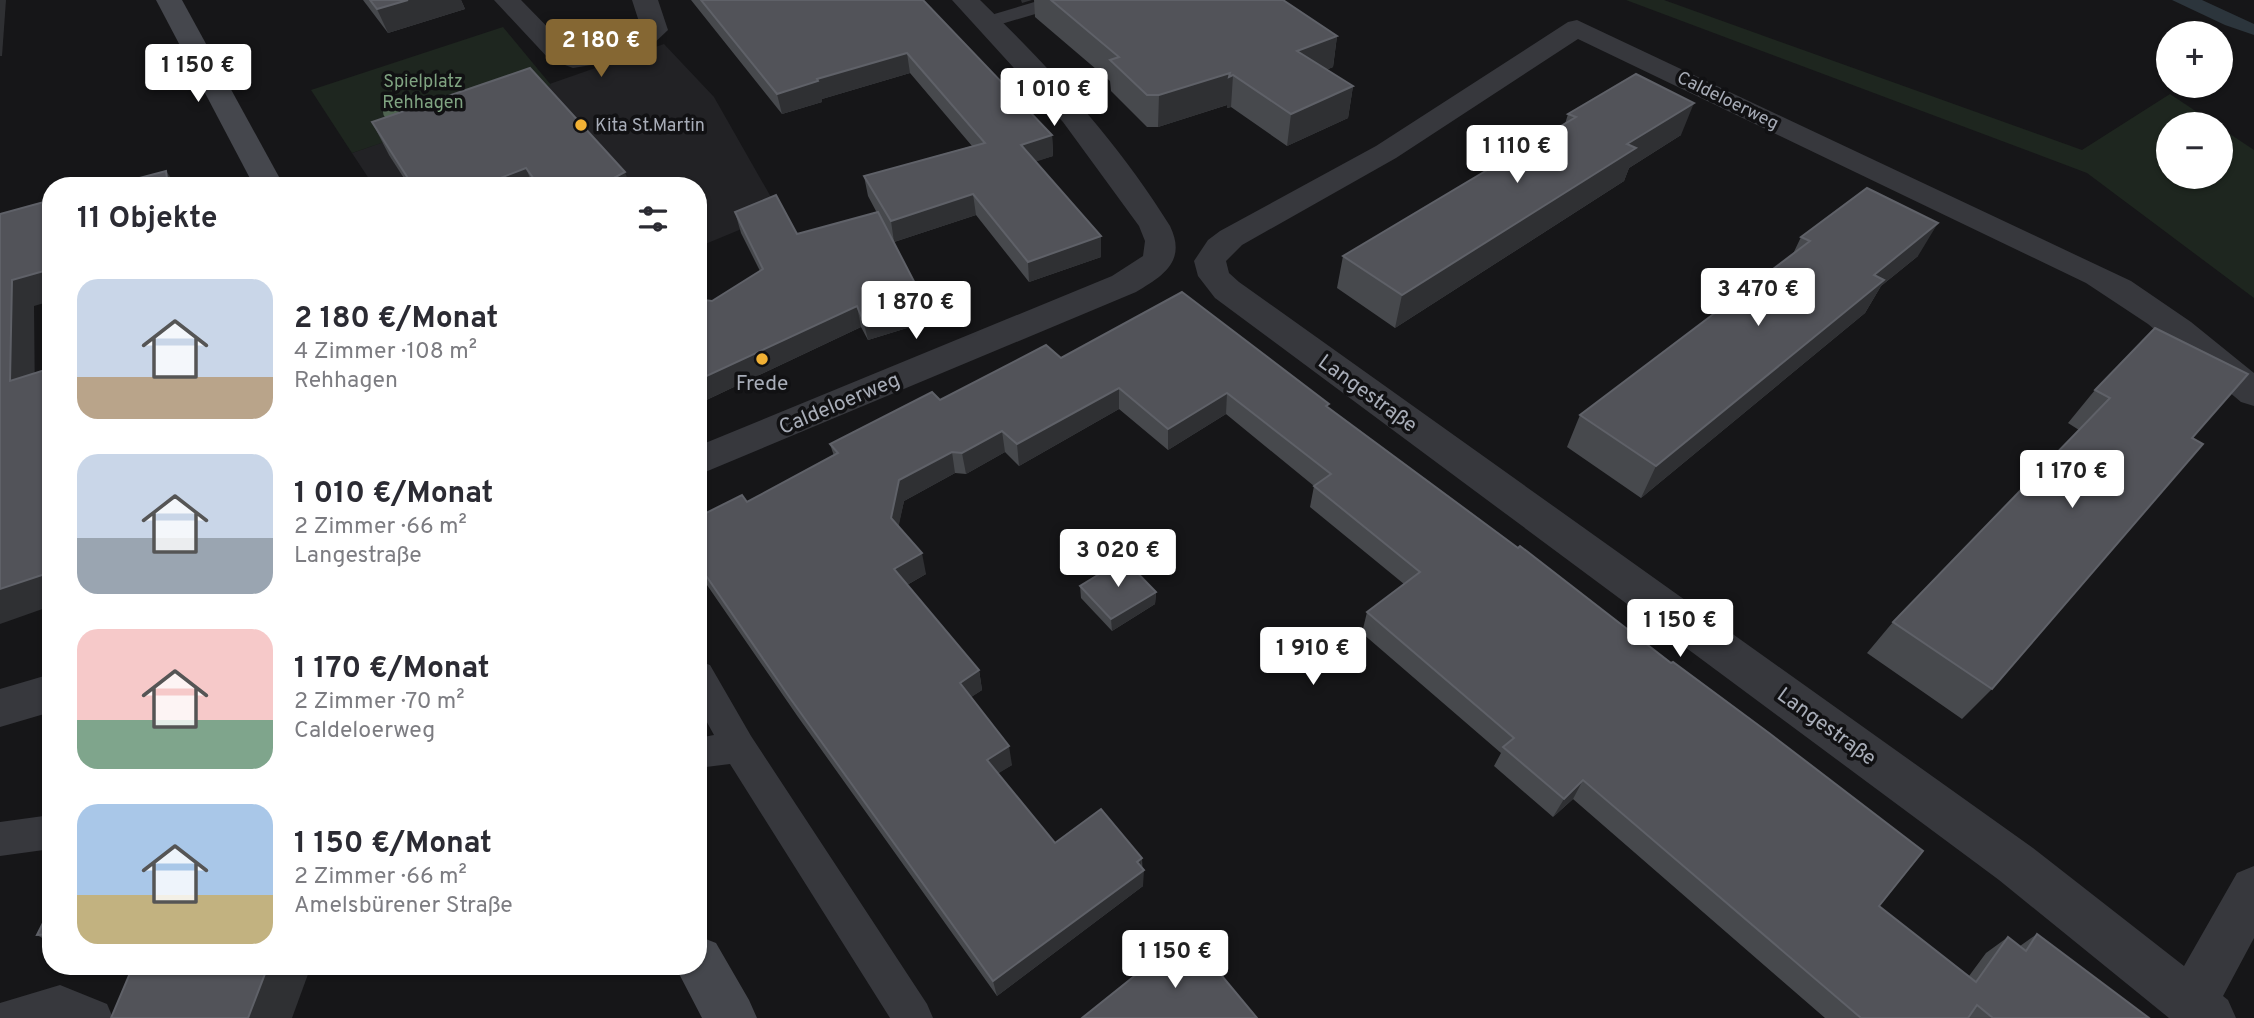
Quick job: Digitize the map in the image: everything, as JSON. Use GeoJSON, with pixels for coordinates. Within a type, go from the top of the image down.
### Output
{"type":"FeatureCollection","features":[{"type":"Feature","properties":{"kind":"street"},"geometry":{"type":"LineString","coordinates":[[169,0],[265,177]]}},
{"type":"Feature","properties":{"kind":"street"},"geometry":{"type":"LineString","coordinates":[[507,0],[558,54],[573,60],[594,57],[642,40],[655,30],[645,0]]}},
{"type":"Feature","properties":{"kind":"street"},"geometry":{"type":"LineString","coordinates":[[965,0],[988,22]]}},
{"type":"Feature","properties":{"kind":"street","name":"Caldeloerweg"},"geometry":{"type":"LineString","coordinates":[[707,457],[1124,284],[1151,269],[1161,249],[1156,228],[1090,133],[1053,89],[988,22]]}},
{"type":"Feature","properties":{"kind":"street","name":"Caldeloerweg"},"geometry":{"type":"LineString","coordinates":[[1210,261],[1219,247],[1231,238],[1386,152],[1577,28],[2126,292],[2172,322],[2254,393]]}},
{"type":"Feature","properties":{"kind":"street","name":"Langestraße"},"geometry":{"type":"LineString","coordinates":[[1210,261],[1214,276],[1227,290],[2017,864],[2201,1010]]}},
{"type":"Feature","properties":{"kind":"street"},"geometry":{"type":"LineString","coordinates":[[0,708],[42,695]]}},
{"type":"Feature","properties":{"kind":"street"},"geometry":{"type":"LineString","coordinates":[[2201,1010],[2254,889]]}},
{"type":"Feature","properties":{"kind":"street"},"geometry":{"type":"LineString","coordinates":[[706,975],[731,1018]]}},
{"type":"Feature","properties":{"kind":"lane"},"geometry":{"type":"LineString","coordinates":[[988,22],[1062,0]]}},
{"type":"Feature","properties":{"kind":"lane"},"geometry":{"type":"LineString","coordinates":[[707,691],[739,747],[913,1018]]}},
{"type":"Feature","properties":{"kind":"lane"},"geometry":{"type":"LineString","coordinates":[[707,752],[739,747]]}},
{"type":"Feature","properties":{"kind":"lane"},"geometry":{"type":"LineString","coordinates":[[0,839],[42,833]]}},
{"type":"Feature","properties":{"kind":"lane"},"geometry":{"type":"LineString","coordinates":[[12,1018],[60,1005],[93,1018]]}},
{"type":"Feature","properties":{"kind":"shaded area"},"geometry":{"type":"Polygon","coordinates":[[[2172,0],[2202,0],[2254,24],[2254,35],[2233,28],[2233,21],[2217,21],[2172,0]]]}},
{"type":"Feature","properties":{"kind":"shaded area","name":"Kita St.Martin"},"geometry":{"type":"Polygon","coordinates":[[[664,44],[714,97],[780,213],[707,243],[707,177],[368,177],[352,153],[664,44]]]}},
{"type":"Feature","properties":{"kind":"green space"},"geometry":{"type":"Polygon","coordinates":[[[1626,0],[1664,0],[2082,150],[2164,98],[2176,98],[2197,112],[2156,112],[2156,189],[2233,189],[2233,136],[2254,150],[2254,298],[2087,173],[1626,0]]]}},
{"type":"Feature","properties":{"kind":"green space","name":"Spielplatz Rehhagen"},"geometry":{"type":"Polygon","coordinates":[[[503,27],[551,85],[352,153],[311,90],[503,27]]]}},
{"type":"Feature","properties":{"kind":"building"},"geometry":{"type":"Polygon","coordinates":[[[370,0],[408,0],[377,9],[370,0]]]}},
{"type":"Feature","properties":{"kind":"building"},"geometry":{"type":"Polygon","coordinates":[[[701,0],[923,0],[1052,135],[1021,145],[1101,236],[1028,262],[973,194],[891,221],[864,176],[985,143],[907,53],[817,79],[818,81],[777,94],[701,0]]]}},
{"type":"Feature","properties":{"kind":"building"},"geometry":{"type":"Polygon","coordinates":[[[1051,0],[1283,0],[1337,36],[1297,51],[1353,86],[1291,114],[1233,75],[1229,77],[1230,73],[1159,95],[1147,95],[1110,60],[1119,57],[1051,0]]]}},
{"type":"Feature","properties":{"kind":"building"},"geometry":{"type":"Polygon","coordinates":[[[530,68],[625,172],[616,177],[532,177],[526,168],[503,177],[407,177],[372,122],[530,68]]]}},
{"type":"Feature","properties":{"kind":"building"},"geometry":{"type":"Polygon","coordinates":[[[1636,74],[1694,103],[1627,144],[1636,148],[1402,295],[1343,256],[1576,117],[1568,114],[1636,74]]]}},
{"type":"Feature","properties":{"kind":"building"},"geometry":{"type":"Polygon","coordinates":[[[166,171],[167,177],[143,177],[166,171]]]}},
{"type":"Feature","properties":{"kind":"building"},"geometry":{"type":"Polygon","coordinates":[[[1867,188],[1938,223],[1874,275],[1884,280],[1656,466],[1580,415],[1810,241],[1801,237],[1867,188]]]}},
{"type":"Feature","properties":{"kind":"building"},"geometry":{"type":"Polygon","coordinates":[[[776,195],[797,234],[878,212],[919,291],[910,293],[916,304],[863,320],[857,306],[707,376],[707,300],[712,301],[763,269],[735,212],[776,195]]]}},
{"type":"Feature","properties":{"kind":"building"},"geometry":{"type":"Polygon","coordinates":[[[42,202],[42,272],[12,280],[10,381],[42,371],[42,575],[0,589],[0,214],[42,202]]]}},
{"type":"Feature","properties":{"kind":"building"},"geometry":{"type":"Polygon","coordinates":[[[1182,292],[1329,404],[1326,406],[1518,548],[1520,546],[1671,663],[1769,733],[1923,851],[1879,906],[1976,982],[2008,937],[2026,951],[2037,934],[2149,1018],[1993,1018],[1977,1005],[1968,1018],[1861,1018],[1583,780],[1564,799],[1503,747],[1514,738],[1367,612],[1420,572],[1314,486],[1331,474],[1227,393],[1168,429],[1119,388],[1017,444],[1002,431],[962,453],[952,452],[899,480],[891,518],[922,553],[894,569],[979,670],[960,683],[1009,746],[987,760],[1055,843],[1101,809],[1142,858],[1137,862],[1144,870],[993,981],[790,698],[707,577],[707,512],[742,495],[747,502],[838,453],[830,444],[932,392],[940,400],[1046,345],[1061,358],[1182,292]]]}},
{"type":"Feature","properties":{"kind":"building"},"geometry":{"type":"Polygon","coordinates":[[[2155,328],[2248,374],[2192,438],[2203,444],[1992,689],[1893,622],[2110,398],[2095,390],[2155,328]]]}},
{"type":"Feature","properties":{"kind":"building"},"geometry":{"type":"Polygon","coordinates":[[[1124,559],[1156,592],[1111,619],[1080,586],[1124,559]]]}},
{"type":"Feature","properties":{"kind":"building"},"geometry":{"type":"Polygon","coordinates":[[[1187,934],[1257,1018],[1082,1018],[1187,934]]]}},
{"type":"Feature","properties":{"kind":"building"},"geometry":{"type":"Polygon","coordinates":[[[129,975],[265,975],[248,1018],[111,1018],[129,975]]]}},
{"type":"Feature","properties":{"kind":"place","name":"Kita St.Martin"},"geometry":{"type":"Point","coordinates":[581,125]}},
{"type":"Feature","properties":{"kind":"place","name":"Frede"},"geometry":{"type":"Point","coordinates":[762,359]}}]}
